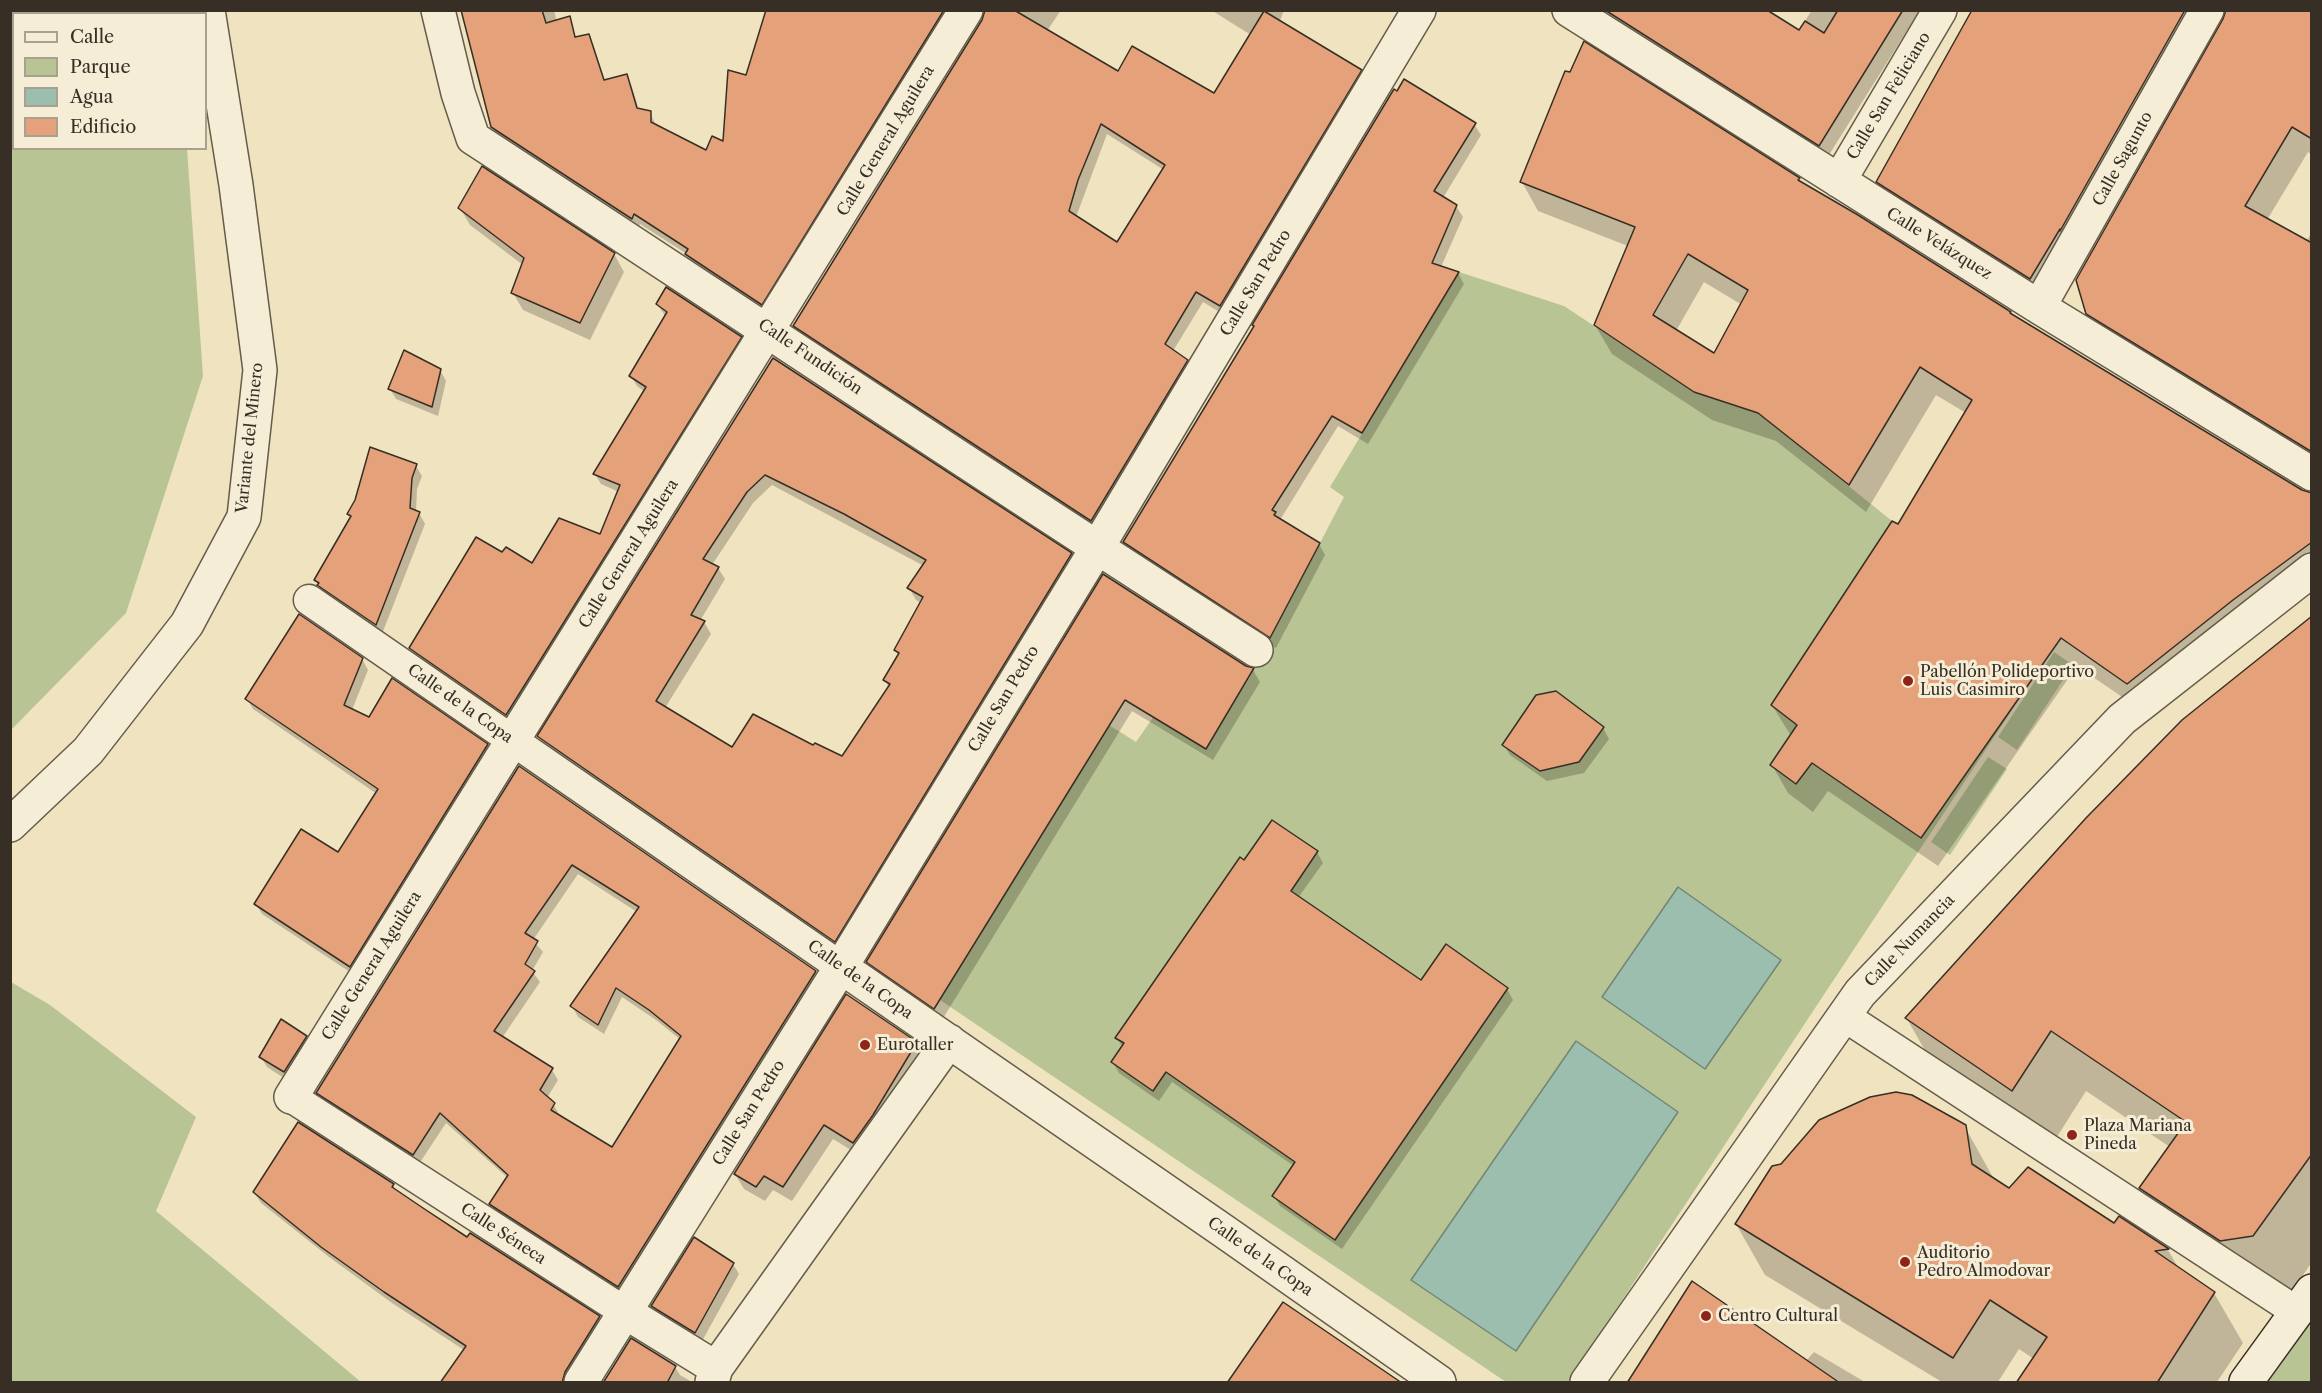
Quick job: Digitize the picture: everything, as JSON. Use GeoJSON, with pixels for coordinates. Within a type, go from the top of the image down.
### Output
{"type":"FeatureCollection","features":[{"type":"Feature","properties":{"kind":"street","name":"Variante del Minero"},"geometry":{"type":"LineString","coordinates":[[10,825],[88,751],[187,624],[244,517],[260,370],[236,185],[208,10]]}},
{"type":"Feature","properties":{"kind":"street","name":"Calle Fundición"},"geometry":{"type":"LineString","coordinates":[[438,10],[458,93],[473,138],[1256,650]]}},
{"type":"Feature","properties":{"kind":"street","name":"Calle General Aguilera"},"geometry":{"type":"LineString","coordinates":[[291,1097],[512,740],[770,331],[966,10]]}},
{"type":"Feature","properties":{"kind":"street","name":"Calle San Pedro"},"geometry":{"type":"LineString","coordinates":[[581,1383],[841,967],[1097,548],[1419,10]]}},
{"type":"Feature","properties":{"kind":"street","name":"Calle Velázquez"},"geometry":{"type":"LineString","coordinates":[[1569,10],[2039,307],[2312,474]]}},
{"type":"Feature","properties":{"kind":"street","name":"Calle San Feliciano"},"geometry":{"type":"LineString","coordinates":[[1839,181],[1940,10]]}},
{"type":"Feature","properties":{"kind":"street","name":"Calle Sagunto"},"geometry":{"type":"LineString","coordinates":[[2039,307],[2207,10]]}},
{"type":"Feature","properties":{"kind":"street","name":"Calle Numancia"},"geometry":{"type":"LineString","coordinates":[[1587,1383],[1860,993],[2122,719],[2312,570]]}},
{"type":"Feature","properties":{"kind":"street","name":"Calle de la Copa"},"geometry":{"type":"LineString","coordinates":[[309,600],[1226,1232],[1439,1383]]}},
{"type":"Feature","properties":{"kind":"street"},"geometry":{"type":"LineString","coordinates":[[1844,1016],[2304,1302],[2246,1383]]}},
{"type":"Feature","properties":{"kind":"street"},"geometry":{"type":"LineString","coordinates":[[714,1375],[949,1041]]}},
{"type":"Feature","properties":{"kind":"street","name":"Calle Séneca"},"geometry":{"type":"LineString","coordinates":[[291,1097],[625,1312],[714,1375]]}},
{"type":"Feature","properties":{"kind":"green space"},"geometry":{"type":"Polygon","coordinates":[[[11,10],[178,11],[12,12],[12,150],[187,150],[203,376],[126,613],[11,730],[11,10]]]}},
{"type":"Feature","properties":{"kind":"green space"},"geometry":{"type":"Polygon","coordinates":[[[1459,272],[1564,306],[1694,392],[1758,413],[1892,521],[2039,623],[2047,657],[1568,1382],[1506,1382],[940,1000],[1109,725],[1136,742],[1154,716],[1206,748],[1250,677],[1344,497],[1330,487],[1459,272]]]}},
{"type":"Feature","properties":{"kind":"green space"},"geometry":{"type":"Polygon","coordinates":[[[2054,652],[2073,665],[2017,750],[1998,737],[2054,652]]]}},
{"type":"Feature","properties":{"kind":"green space"},"geometry":{"type":"Polygon","coordinates":[[[1988,757],[2007,769],[1950,855],[1931,842],[1988,757]]]}},
{"type":"Feature","properties":{"kind":"green space"},"geometry":{"type":"Polygon","coordinates":[[[11,982],[50,1005],[196,1117],[156,1211],[361,1382],[11,1382],[11,982]]]}},
{"type":"Feature","properties":{"kind":"green space"},"geometry":{"type":"Polygon","coordinates":[[[2311,1291],[2311,1382],[2246,1382],[2311,1291]]]}},
{"type":"Feature","properties":{"kind":"water"},"geometry":{"type":"Polygon","coordinates":[[[1678,887],[1781,960],[1705,1069],[1602,997],[1678,887]]]}},
{"type":"Feature","properties":{"kind":"water"},"geometry":{"type":"Polygon","coordinates":[[[1576,1041],[1678,1112],[1516,1351],[1411,1280],[1576,1041]]]}},
{"type":"Feature","properties":{"kind":"building"},"geometry":{"type":"Polygon","coordinates":[[[461,10],[542,10],[546,23],[570,16],[575,37],[589,34],[604,80],[627,74],[637,108],[651,111],[651,122],[706,150],[712,136],[723,141],[728,70],[746,75],[766,10],[944,10],[762,305],[685,254],[688,249],[634,214],[632,219],[491,127],[461,10]]]}},
{"type":"Feature","properties":{"kind":"building"},"geometry":{"type":"Polygon","coordinates":[[[985,10],[1014,10],[1118,71],[1132,46],[1214,93],[1264,11],[1362,70],[1220,306],[1196,292],[1165,344],[1188,360],[1091,521],[793,326],[982,20],[985,10]],[[1101,124],[1078,180],[1069,211],[1117,242],[1165,165],[1101,124]]]}},
{"type":"Feature","properties":{"kind":"building"},"geometry":{"type":"Polygon","coordinates":[[[1605,10],[1767,10],[1799,30],[1805,21],[1824,33],[1838,10],[1903,10],[1819,146],[1605,10]]]}},
{"type":"Feature","properties":{"kind":"building"},"geometry":{"type":"Polygon","coordinates":[[[1972,10],[2185,10],[2060,231],[2060,229],[2030,279],[1876,182],[1972,10]]]}},
{"type":"Feature","properties":{"kind":"building"},"geometry":{"type":"Polygon","coordinates":[[[2226,10],[2312,10],[2312,139],[2292,127],[2245,206],[2312,243],[2312,452],[2086,314],[2076,280],[2226,10]]]}},
{"type":"Feature","properties":{"kind":"building"},"geometry":{"type":"Polygon","coordinates":[[[1584,41],[1800,178],[1798,180],[1858,215],[2010,313],[2302,490],[2312,493],[2312,542],[2233,600],[2127,684],[2061,638],[1921,838],[1812,763],[1796,784],[1770,765],[1797,725],[1771,705],[1892,521],[1898,524],[1972,400],[1920,367],[1849,485],[1758,413],[1694,392],[1594,325],[1635,227],[1520,182],[1565,71],[1570,72],[1584,41]],[[1688,254],[1653,315],[1714,353],[1748,290],[1688,254]]]}},
{"type":"Feature","properties":{"kind":"building"},"geometry":{"type":"Polygon","coordinates":[[[1404,79],[1476,123],[1434,191],[1457,205],[1432,263],[1459,272],[1362,433],[1332,416],[1272,510],[1276,512],[1274,515],[1320,543],[1270,638],[1123,542],[1394,89],[1397,91],[1404,79]]]}},
{"type":"Feature","properties":{"kind":"building"},"geometry":{"type":"Polygon","coordinates":[[[482,166],[615,253],[580,323],[511,293],[524,258],[458,208],[482,166]]]}},
{"type":"Feature","properties":{"kind":"building"},"geometry":{"type":"Polygon","coordinates":[[[666,287],[742,337],[506,715],[409,648],[476,537],[502,552],[506,547],[532,563],[559,518],[600,534],[620,485],[593,474],[646,387],[629,376],[667,312],[656,304],[666,287]]]}},
{"type":"Feature","properties":{"kind":"building"},"geometry":{"type":"Polygon","coordinates":[[[404,350],[441,369],[432,407],[388,389],[404,350]]]}},
{"type":"Feature","properties":{"kind":"building"},"geometry":{"type":"Polygon","coordinates":[[[773,358],[1072,553],[835,942],[537,736],[773,358]],[[765,475],[747,492],[703,559],[719,567],[691,615],[705,621],[656,701],[732,747],[753,714],[813,745],[815,743],[842,756],[890,684],[883,680],[899,653],[894,650],[923,597],[907,588],[926,560],[844,514],[765,475]]]}},
{"type":"Feature","properties":{"kind":"building"},"geometry":{"type":"Polygon","coordinates":[[[370,447],[417,464],[412,478],[410,508],[420,512],[376,625],[317,585],[319,583],[314,580],[351,516],[347,514],[355,500],[370,447]]]}},
{"type":"Feature","properties":{"kind":"building"},"geometry":{"type":"Polygon","coordinates":[[[1103,574],[1246,666],[1254,668],[1206,749],[1125,700],[934,1009],[866,962],[1103,574]]]}},
{"type":"Feature","properties":{"kind":"building"},"geometry":{"type":"Polygon","coordinates":[[[299,614],[363,658],[344,705],[369,717],[392,678],[488,744],[350,967],[254,904],[301,829],[338,852],[378,789],[245,699],[299,614]]]}},
{"type":"Feature","properties":{"kind":"building"},"geometry":{"type":"Polygon","coordinates":[[[2312,616],[2312,1154],[2253,1236],[2220,1241],[2139,1188],[2186,1122],[2051,1031],[2012,1091],[1905,1018],[2086,818],[2182,720],[2312,616]]]}},
{"type":"Feature","properties":{"kind":"building"},"geometry":{"type":"Polygon","coordinates":[[[1556,691],[1604,727],[1579,762],[1540,771],[1502,745],[1536,695],[1556,691]]]}},
{"type":"Feature","properties":{"kind":"building"},"geometry":{"type":"Polygon","coordinates":[[[519,766],[816,971],[618,1287],[489,1204],[508,1175],[440,1113],[413,1155],[316,1093],[519,766]],[[572,865],[525,933],[538,941],[525,964],[535,971],[494,1031],[553,1068],[540,1090],[555,1103],[551,1110],[612,1147],[681,1036],[649,1010],[616,988],[598,1025],[570,1006],[639,907],[572,865]]]}},
{"type":"Feature","properties":{"kind":"building"},"geometry":{"type":"Polygon","coordinates":[[[1272,820],[1318,851],[1291,891],[1421,980],[1446,944],[1508,988],[1335,1240],[1272,1196],[1295,1162],[1166,1072],[1153,1091],[1111,1062],[1124,1043],[1115,1038],[1240,857],[1244,860],[1272,820]]]}},
{"type":"Feature","properties":{"kind":"building"},"geometry":{"type":"Polygon","coordinates":[[[846,994],[917,1042],[873,1115],[853,1143],[824,1125],[783,1187],[764,1176],[756,1187],[734,1174],[846,994]]]}},
{"type":"Feature","properties":{"kind":"building"},"geometry":{"type":"Polygon","coordinates":[[[281,1019],[307,1036],[284,1072],[259,1057],[281,1019]]]}},
{"type":"Feature","properties":{"kind":"building","name":"Auditorio Pedro Almodovar"},"geometry":{"type":"Polygon","coordinates":[[[1896,1092],[1912,1095],[1966,1125],[1972,1164],[2009,1188],[2028,1167],[2114,1223],[2119,1216],[2169,1249],[2155,1251],[2215,1292],[2157,1383],[2016,1383],[2047,1337],[1990,1300],[1953,1358],[1735,1224],[1772,1166],[1781,1164],[1819,1120],[1870,1097],[1896,1092]]]}},
{"type":"Feature","properties":{"kind":"building"},"geometry":{"type":"Polygon","coordinates":[[[298,1122],[394,1184],[392,1187],[467,1237],[470,1233],[600,1316],[565,1372],[562,1383],[440,1383],[466,1346],[321,1247],[253,1192],[298,1122]]]}},
{"type":"Feature","properties":{"kind":"building"},"geometry":{"type":"Polygon","coordinates":[[[694,1237],[734,1263],[695,1333],[651,1306],[694,1237]]]}},
{"type":"Feature","properties":{"kind":"building","name":"Centro Cultural"},"geometry":{"type":"Polygon","coordinates":[[[1692,1281],[1840,1383],[1627,1383],[1692,1281]]]}},
{"type":"Feature","properties":{"kind":"building"},"geometry":{"type":"Polygon","coordinates":[[[1283,1302],[1402,1383],[1227,1383],[1283,1302]]]}},
{"type":"Feature","properties":{"kind":"building"},"geometry":{"type":"Polygon","coordinates":[[[631,1338],[676,1366],[667,1383],[603,1383],[631,1338]]]}},
{"type":"Feature","properties":{"kind":"place","name":"Pabellón Polideportivo Luis Casimiro"},"geometry":{"type":"Point","coordinates":[1908,681]}},
{"type":"Feature","properties":{"kind":"place","name":"Eurotaller"},"geometry":{"type":"Point","coordinates":[865,1045]}},
{"type":"Feature","properties":{"kind":"place","name":"Plaza Mariana Pineda"},"geometry":{"type":"Point","coordinates":[2072,1135]}},
{"type":"Feature","properties":{"kind":"place","name":"Auditorio Pedro Almodovar"},"geometry":{"type":"Point","coordinates":[1905,1262]}},
{"type":"Feature","properties":{"kind":"place","name":"Centro Cultural"},"geometry":{"type":"Point","coordinates":[1706,1316]}}]}
